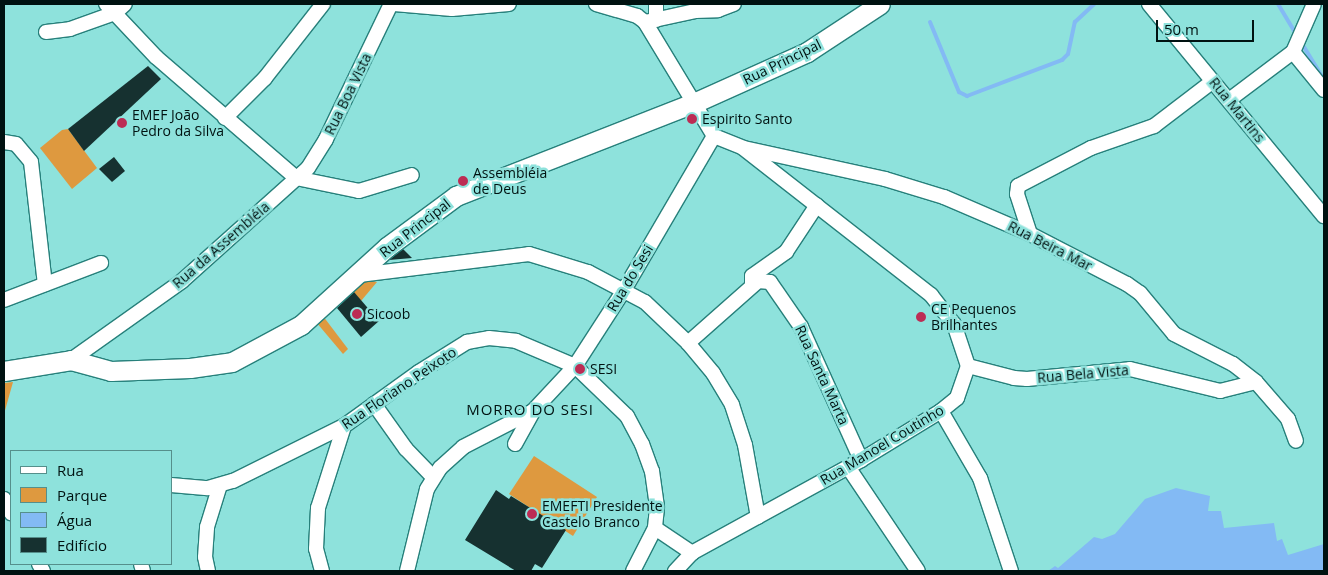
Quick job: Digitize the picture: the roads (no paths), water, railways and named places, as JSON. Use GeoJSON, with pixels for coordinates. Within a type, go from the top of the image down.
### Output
{"type":"FeatureCollection","features":[{"type":"Feature","properties":{"kind":"street"},"geometry":{"type":"LineString","coordinates":[[225,118],[265,78],[323,4]]}},
{"type":"Feature","properties":{"kind":"street"},"geometry":{"type":"LineString","coordinates":[[392,4],[452,9],[509,4]]}},
{"type":"Feature","properties":{"kind":"street","name":"Rua Boa Vista"},"geometry":{"type":"LineString","coordinates":[[296,178],[308,168],[326,139],[392,4]]}},
{"type":"Feature","properties":{"kind":"street"},"geometry":{"type":"LineString","coordinates":[[596,4],[651,21],[699,7],[718,10],[734,4]]}},
{"type":"Feature","properties":{"kind":"street"},"geometry":{"type":"LineString","coordinates":[[656,4],[651,21],[714,136],[743,148],[942,306],[963,344],[968,366]]}},
{"type":"Feature","properties":{"kind":"street","name":"Rua Principal"},"geometry":{"type":"LineString","coordinates":[[4,371],[71,360],[111,370],[190,368],[232,362],[301,325],[359,275],[387,247],[456,196],[696,102],[807,52],[880,4]]}},
{"type":"Feature","properties":{"kind":"street","name":"Rua Martins"},"geometry":{"type":"LineString","coordinates":[[1149,4],[1324,216]]}},
{"type":"Feature","properties":{"kind":"street"},"geometry":{"type":"LineString","coordinates":[[1229,100],[1293,52],[1314,4]]}},
{"type":"Feature","properties":{"kind":"street"},"geometry":{"type":"LineString","coordinates":[[46,32],[70,29],[115,7],[156,57],[296,178],[359,191],[412,175]]}},
{"type":"Feature","properties":{"kind":"street"},"geometry":{"type":"LineString","coordinates":[[1293,52],[1324,90]]}},
{"type":"Feature","properties":{"kind":"street"},"geometry":{"type":"LineString","coordinates":[[1030,234],[1016,194],[1018,186],[1091,148],[1154,126],[1213,80]]}},
{"type":"Feature","properties":{"kind":"street","name":"Rua do Sesi"},"geometry":{"type":"LineString","coordinates":[[515,444],[533,411],[576,366],[624,290],[714,136]]}},
{"type":"Feature","properties":{"kind":"street"},"geometry":{"type":"LineString","coordinates":[[4,142],[16,144],[31,162],[45,284]]}},
{"type":"Feature","properties":{"kind":"street","name":"Rua Beira Mar"},"geometry":{"type":"LineString","coordinates":[[743,148],[885,179],[944,197],[1030,234],[1127,284],[1140,293],[1174,334],[1233,364],[1256,382],[1288,419],[1296,441]]}},
{"type":"Feature","properties":{"kind":"street","name":"Rua da Assembléia"},"geometry":{"type":"LineString","coordinates":[[71,360],[182,281],[296,178]]}},
{"type":"Feature","properties":{"kind":"street"},"geometry":{"type":"LineString","coordinates":[[688,343],[751,286],[752,276],[786,252],[817,205]]}},
{"type":"Feature","properties":{"kind":"street"},"geometry":{"type":"LineString","coordinates":[[359,275],[530,254],[588,272],[645,302],[688,343],[713,373],[732,405],[745,445],[758,517]]}},
{"type":"Feature","properties":{"kind":"street"},"geometry":{"type":"LineString","coordinates":[[4,300],[101,263]]}},
{"type":"Feature","properties":{"kind":"street","name":"Rua Santa Marta"},"geometry":{"type":"LineString","coordinates":[[751,286],[758,281],[770,282],[801,327],[861,460]]}},
{"type":"Feature","properties":{"kind":"street","name":"Rua Floriano Peixoto"},"geometry":{"type":"LineString","coordinates":[[172,485],[194,488],[220,485],[344,426],[467,342],[489,338],[516,341],[576,366],[627,416],[642,444],[652,471],[657,508],[656,528],[633,571]]}},
{"type":"Feature","properties":{"kind":"street","name":"Rua Bela Vista"},"geometry":{"type":"LineString","coordinates":[[968,366],[1014,378],[1027,379],[1130,369],[1220,391],[1256,382]]}},
{"type":"Feature","properties":{"kind":"street","name":"Rua Manoel Coutinho"},"geometry":{"type":"LineString","coordinates":[[675,571],[692,553],[861,460],[941,411],[957,398],[968,366]]}},
{"type":"Feature","properties":{"kind":"street"},"geometry":{"type":"LineString","coordinates":[[374,404],[406,449],[433,477]]}},
{"type":"Feature","properties":{"kind":"street","name":"Rua do Sesi"},"geometry":{"type":"LineString","coordinates":[[407,571],[427,489],[433,477],[463,447],[533,411]]}},
{"type":"Feature","properties":{"kind":"street"},"geometry":{"type":"LineString","coordinates":[[941,411],[980,478],[1011,571]]}},
{"type":"Feature","properties":{"kind":"street"},"geometry":{"type":"LineString","coordinates":[[322,571],[316,549],[318,508],[344,426]]}},
{"type":"Feature","properties":{"kind":"street"},"geometry":{"type":"LineString","coordinates":[[848,467],[918,571]]}},
{"type":"Feature","properties":{"kind":"street"},"geometry":{"type":"LineString","coordinates":[[208,571],[205,556],[207,527],[220,485]]}},
{"type":"Feature","properties":{"kind":"street"},"geometry":{"type":"LineString","coordinates":[[656,528],[692,553]]}},
{"type":"Feature","properties":{"kind":"water"},"geometry":{"type":"Polygon","coordinates":[[[1176,488],[1210,496],[1208,511],[1221,511],[1224,528],[1274,523],[1277,541],[1282,539],[1288,555],[1324,544],[1324,571],[1048,571],[1055,566],[1058,568],[1094,537],[1102,539],[1115,534],[1145,499],[1176,488]]]}},
{"type":"Feature","properties":{"kind":"waterway"},"geometry":{"type":"LineString","coordinates":[[930,22],[959,92],[967,96],[1062,60],[1068,54],[1075,22],[1094,4]]}},
{"type":"Feature","properties":{"kind":"waterway"},"geometry":{"type":"LineString","coordinates":[[1278,4],[1297,36]]}},
{"type":"Feature","properties":{"kind":"waterway"},"geometry":{"type":"LineString","coordinates":[[1301,42],[1324,80]]}},
{"type":"Feature","properties":{"kind":"place","name":"Espirito Santo"},"geometry":{"type":"Point","coordinates":[692,119]}},
{"type":"Feature","properties":{"kind":"place","name":"EMEF João Pedro da Silva"},"geometry":{"type":"Point","coordinates":[122,123]}},
{"type":"Feature","properties":{"kind":"place","name":"Assembléia de Deus"},"geometry":{"type":"Point","coordinates":[463,181]}},
{"type":"Feature","properties":{"kind":"place","name":"Sicoob"},"geometry":{"type":"Point","coordinates":[357,314]}},
{"type":"Feature","properties":{"kind":"place","name":"CE Pequenos Brilhantes"},"geometry":{"type":"Point","coordinates":[921,317]}},
{"type":"Feature","properties":{"kind":"place","name":"SESI"},"geometry":{"type":"Point","coordinates":[580,369]}},
{"type":"Feature","properties":{"kind":"place","name":"EMEFTI Presidente Castelo Branco"},"geometry":{"type":"Point","coordinates":[532,514]}},
{"type":"Feature","properties":{"kind":"district","name":"MORRO DO SESI"},"geometry":{"type":"Point","coordinates":[530,410]}}]}
